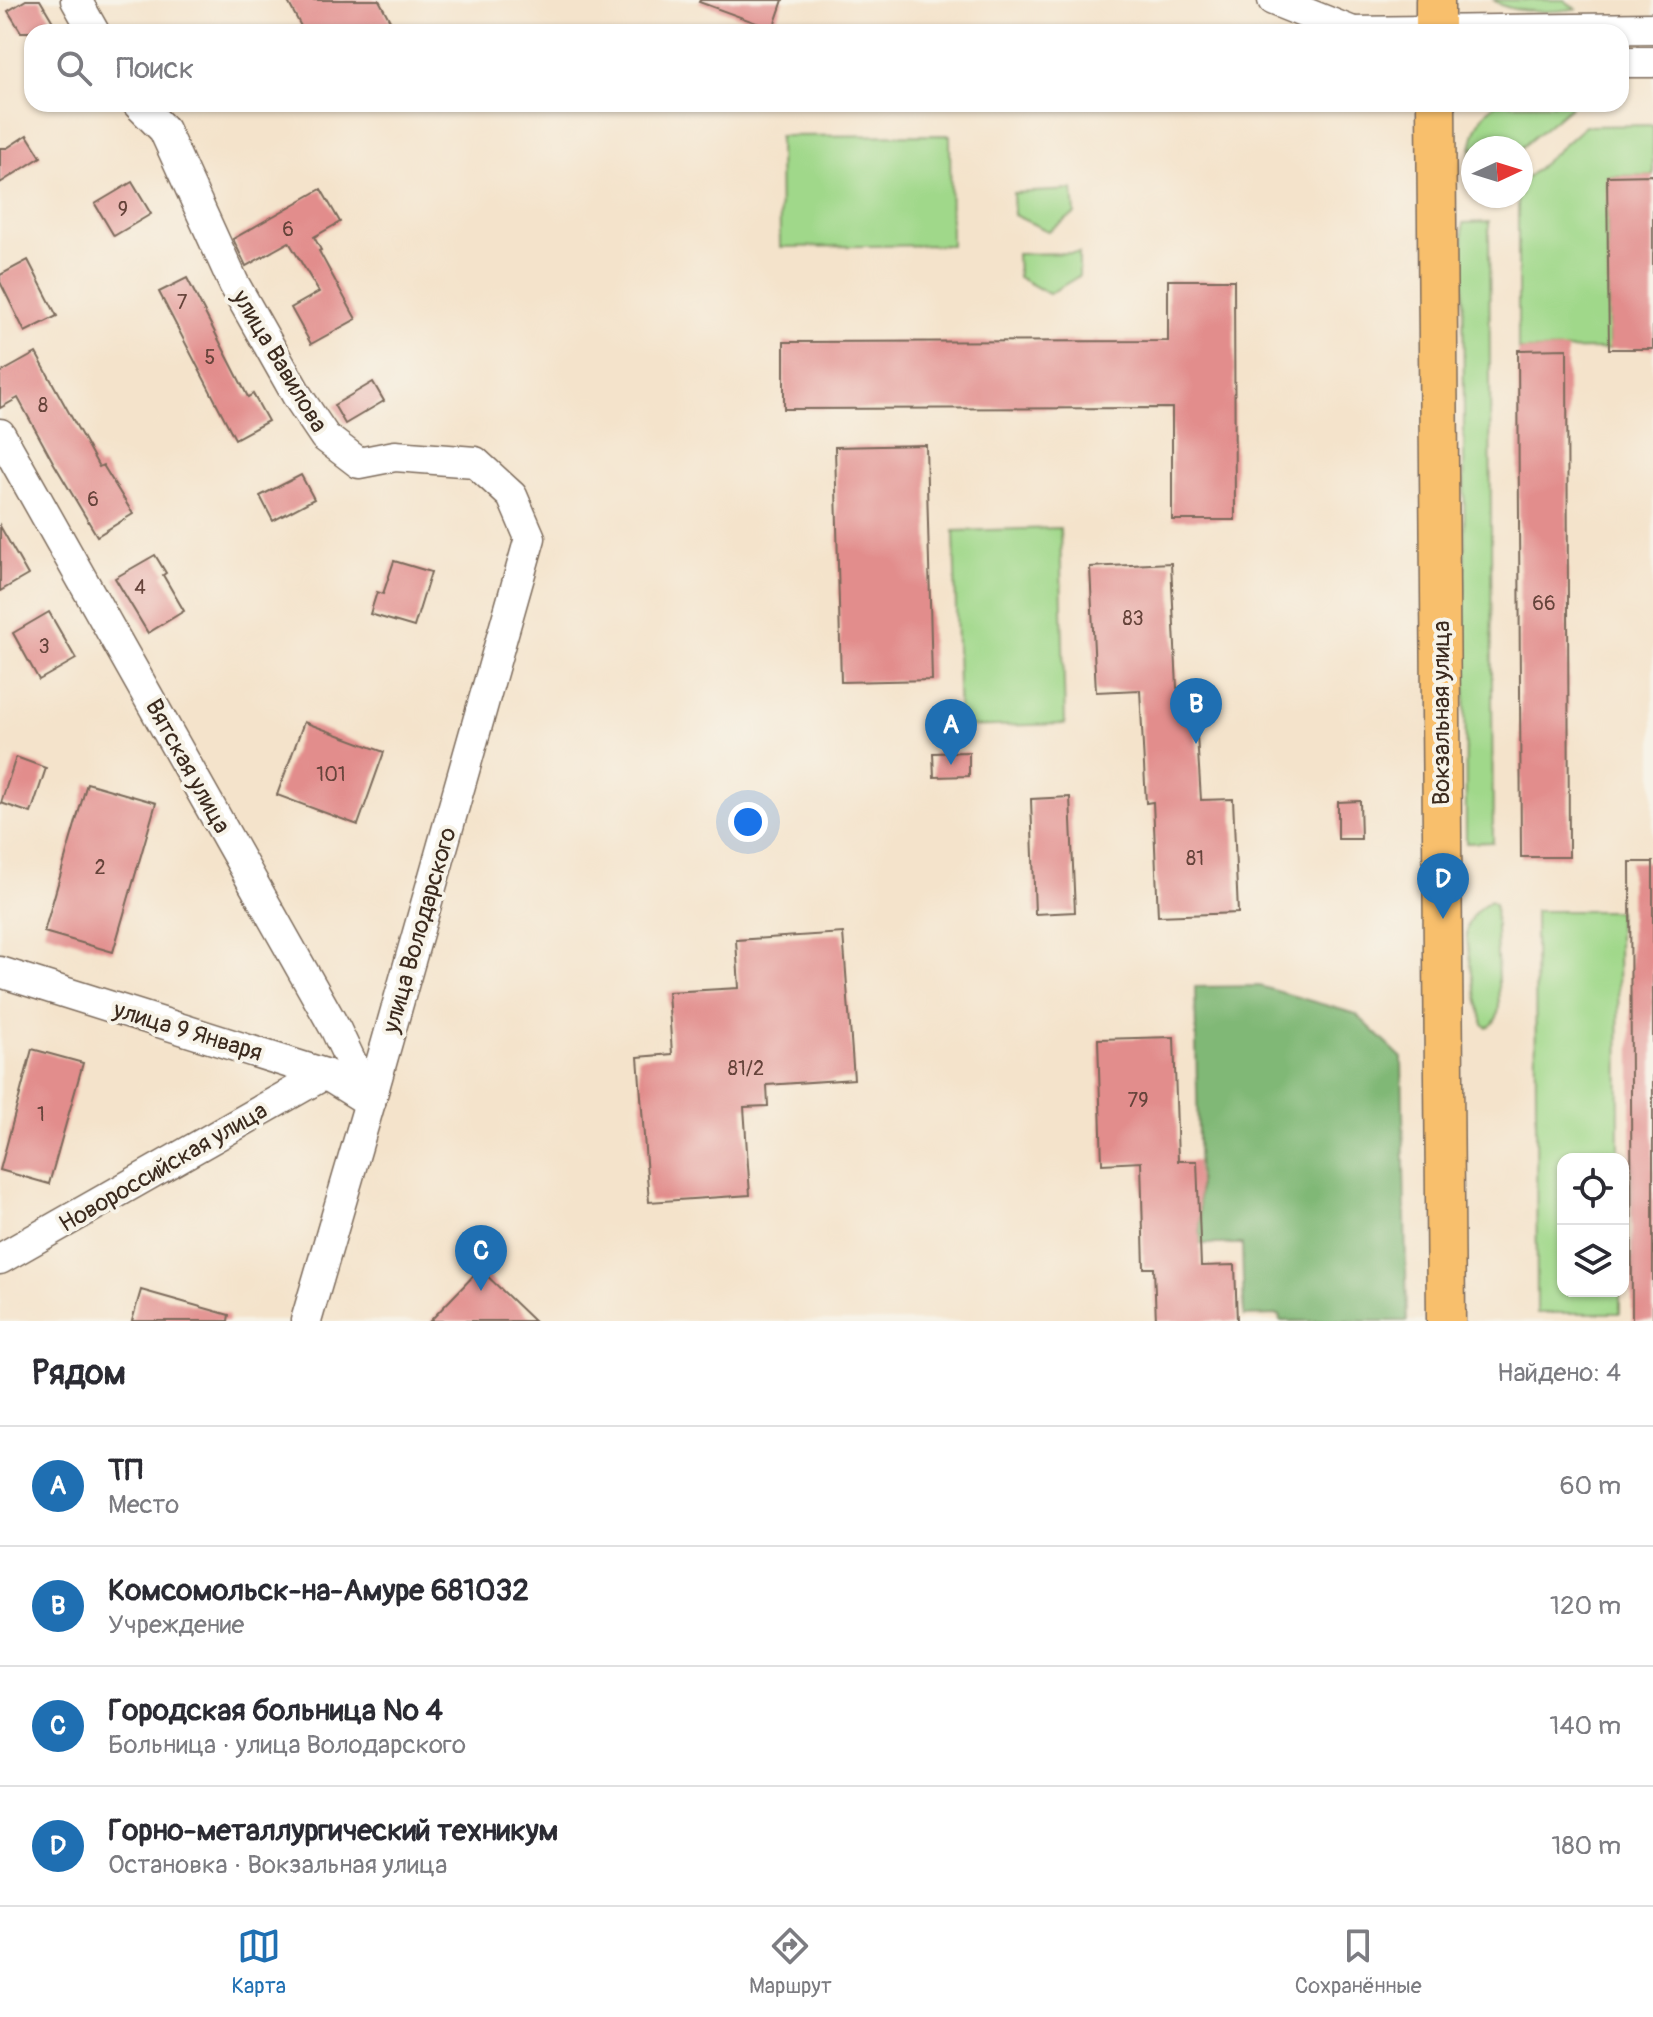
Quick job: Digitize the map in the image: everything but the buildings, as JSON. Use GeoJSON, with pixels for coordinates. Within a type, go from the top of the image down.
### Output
{"type":"FeatureCollection","features":[{"type":"Feature","properties":{"kind":"main road","name":"Вокзальная улица"},"geometry":{"type":"LineString","coordinates":[[1436,112],[1446,1321]]}},
{"type":"Feature","properties":{"kind":"street"},"geometry":{"type":"LineString","coordinates":[[76,0],[90,24]]}},
{"type":"Feature","properties":{"kind":"street"},"geometry":{"type":"LineString","coordinates":[[1273,0],[1332,24]]}},
{"type":"Feature","properties":{"kind":"street"},"geometry":{"type":"LineString","coordinates":[[1412,24],[1435,21],[1528,24]]}},
{"type":"Feature","properties":{"kind":"street"},"geometry":{"type":"LineString","coordinates":[[1629,27],[1653,28]]}},
{"type":"Feature","properties":{"kind":"street"},"geometry":{"type":"LineString","coordinates":[[1629,62],[1653,62]]}},
{"type":"Feature","properties":{"kind":"street","name":"улица Вавилова"},"geometry":{"type":"LineString","coordinates":[[146,112],[164,130],[234,284],[298,397],[325,437],[359,463],[395,456],[475,462],[512,496],[530,538]]}},
{"type":"Feature","properties":{"kind":"street","name":"Вятская улица"},"geometry":{"type":"LineString","coordinates":[[0,434],[336,1030],[370,1102]]}},
{"type":"Feature","properties":{"kind":"street","name":"улица Володарского"},"geometry":{"type":"LineString","coordinates":[[306,1321],[530,538]]}},
{"type":"Feature","properties":{"kind":"street","name":"улица 9 Января"},"geometry":{"type":"LineString","coordinates":[[0,972],[325,1074],[370,1102]]}},
{"type":"Feature","properties":{"kind":"street","name":"Новороссийская улица"},"geometry":{"type":"LineString","coordinates":[[0,1259],[325,1074]]}},
{"type":"Feature","properties":{"kind":"green space"},"geometry":{"type":"Polygon","coordinates":[[[1494,0],[1564,0],[1576,9],[1521,10],[1494,0]]]}},
{"type":"Feature","properties":{"kind":"green space"},"geometry":{"type":"Polygon","coordinates":[[[1487,112],[1564,112],[1533,138],[1474,136],[1487,112]]]}},
{"type":"Feature","properties":{"kind":"green space"},"geometry":{"type":"Polygon","coordinates":[[[1653,125],[1653,175],[1607,176],[1609,349],[1518,350],[1518,208],[1533,208],[1533,172],[1585,126],[1653,125]]]}},
{"type":"Feature","properties":{"kind":"green space"},"geometry":{"type":"Polygon","coordinates":[[[950,135],[951,245],[780,247],[779,136],[950,135]]]}},
{"type":"Feature","properties":{"kind":"green space"},"geometry":{"type":"Polygon","coordinates":[[[1073,190],[1075,214],[1048,231],[1014,215],[1013,193],[1073,190]]]}},
{"type":"Feature","properties":{"kind":"green space"},"geometry":{"type":"Polygon","coordinates":[[[1489,222],[1493,842],[1466,843],[1463,223],[1489,222]]]}},
{"type":"Feature","properties":{"kind":"green space"},"geometry":{"type":"Polygon","coordinates":[[[1079,253],[1079,276],[1049,294],[1018,277],[1017,254],[1079,253]]]}},
{"type":"Feature","properties":{"kind":"green space"},"geometry":{"type":"Polygon","coordinates":[[[1060,528],[1065,724],[959,727],[954,531],[1060,528]]]}},
{"type":"Feature","properties":{"kind":"green space"},"geometry":{"type":"Polygon","coordinates":[[[1490,901],[1495,904],[1499,1008],[1496,1020],[1487,1027],[1483,1024],[1475,988],[1467,931],[1474,914],[1490,901]]]}},
{"type":"Feature","properties":{"kind":"green space"},"geometry":{"type":"Polygon","coordinates":[[[1535,911],[1618,911],[1619,1153],[1557,1153],[1557,1297],[1620,1297],[1620,1313],[1537,1313],[1535,911]]]}},
{"type":"Feature","properties":{"kind":"green space"},"geometry":{"type":"Polygon","coordinates":[[[1259,986],[1356,1014],[1402,1058],[1407,1321],[1280,1321],[1279,1315],[1244,1316],[1242,1244],[1200,1244],[1195,987],[1259,986]]]}},
{"type":"Feature","properties":{"kind":"place","name":"Комсомольск-на-Амуре 681032"},"geometry":{"type":"Point","coordinates":[1196,744]}},
{"type":"Feature","properties":{"kind":"place","name":"ТП"},"geometry":{"type":"Point","coordinates":[951,765]}},
{"type":"Feature","properties":{"kind":"place","name":"Горно-металлургический техникум"},"geometry":{"type":"Point","coordinates":[1443,919]}},
{"type":"Feature","properties":{"kind":"place","name":"Городская больница № 4"},"geometry":{"type":"Point","coordinates":[481,1291]}}]}
